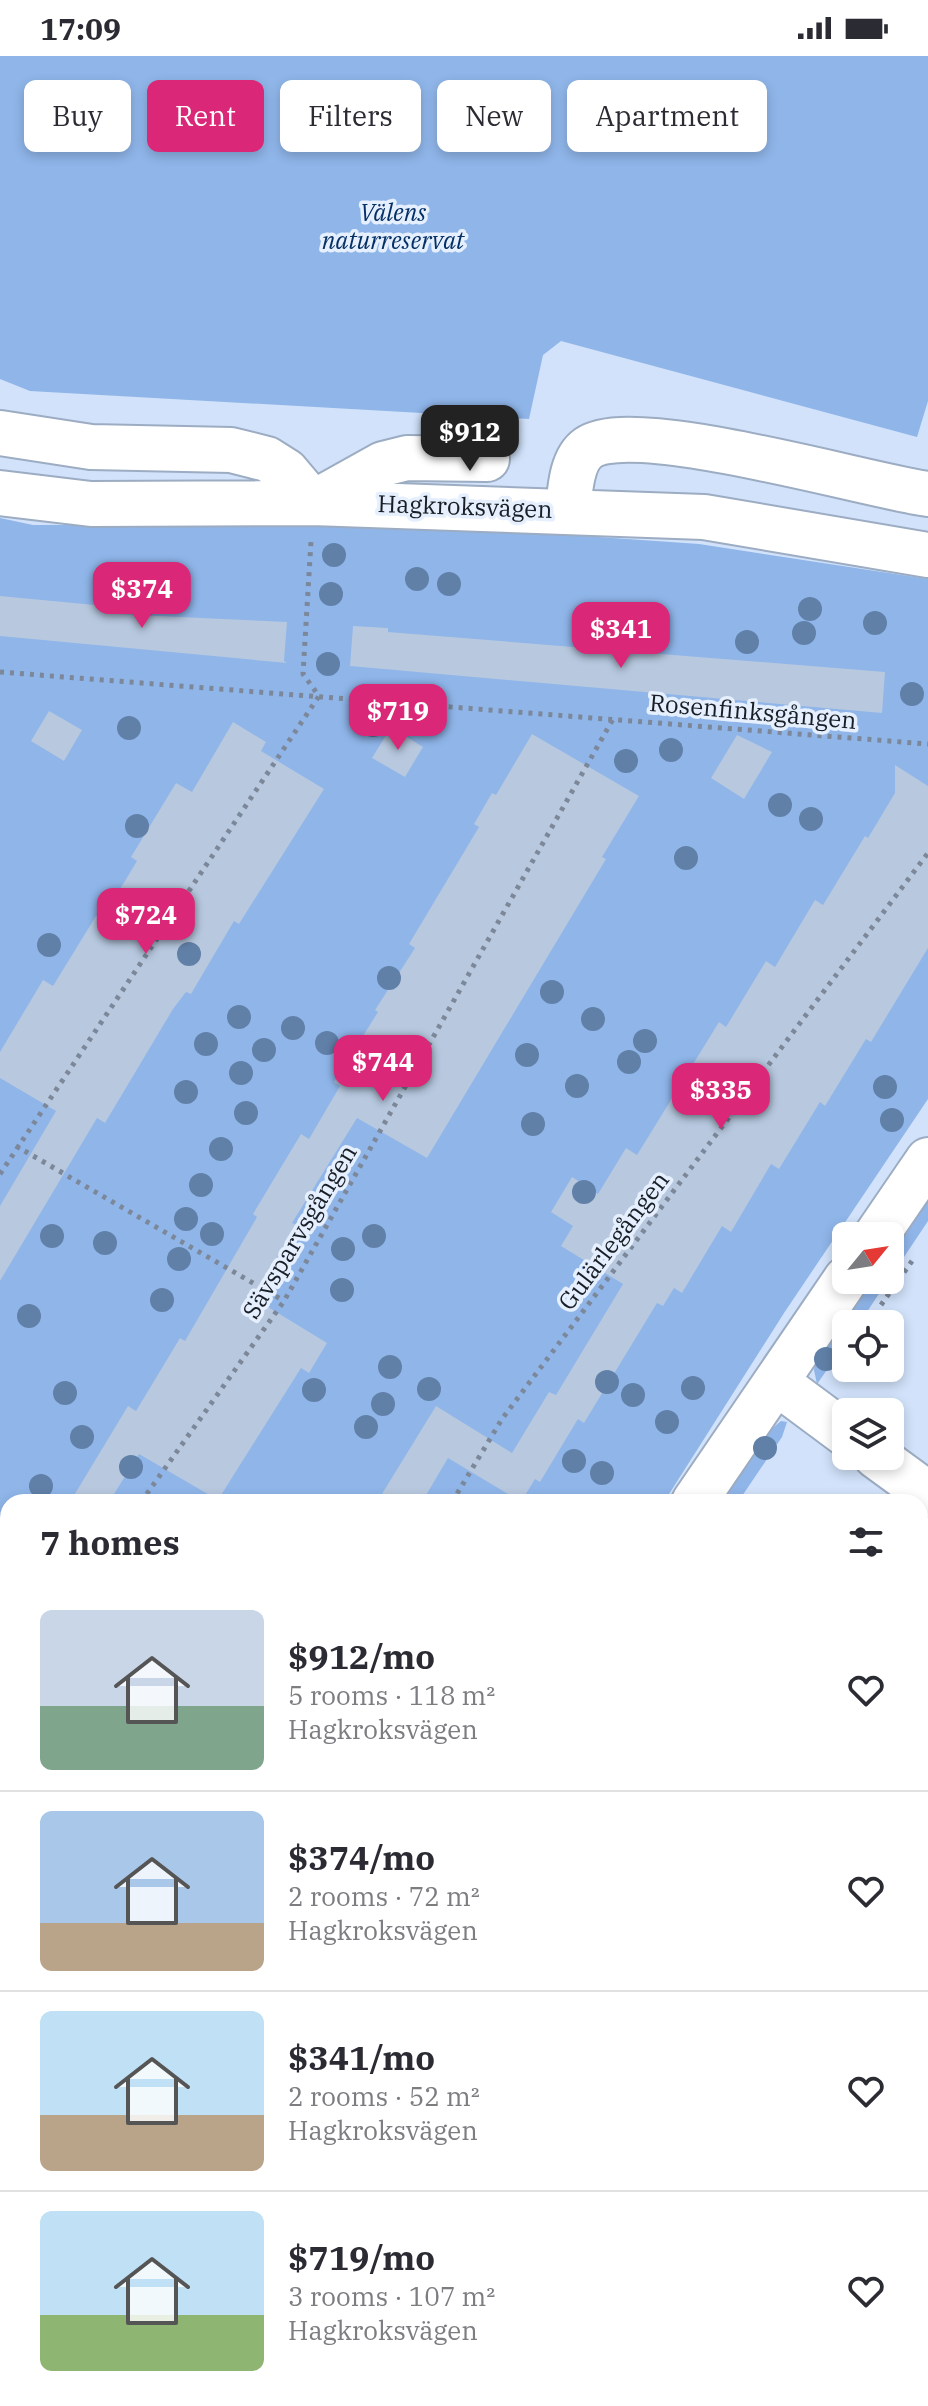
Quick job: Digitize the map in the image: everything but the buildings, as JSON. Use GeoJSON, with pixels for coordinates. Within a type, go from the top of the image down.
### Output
{"type":"FeatureCollection","features":[{"type":"Feature","properties":{"kind":"street"},"geometry":{"type":"LineString","coordinates":[[0,433],[39,442],[91,447],[231,450],[267,459],[286,471],[313,503],[383,464],[407,458],[487,459]]}},
{"type":"Feature","properties":{"kind":"street"},"geometry":{"type":"LineString","coordinates":[[568,510],[578,460],[587,448],[604,441],[645,440],[790,461],[866,482],[928,494]]}},
{"type":"Feature","properties":{"kind":"street","name":"Hagkroksvägen"},"geometry":{"type":"LineString","coordinates":[[0,493],[91,504],[313,503],[704,517],[928,555]]}},
{"type":"Feature","properties":{"kind":"street"},"geometry":{"type":"LineString","coordinates":[[886,1222],[928,1160]]}},
{"type":"Feature","properties":{"kind":"street"},"geometry":{"type":"LineString","coordinates":[[699,1494],[836,1294]]}},
{"type":"Feature","properties":{"kind":"street"},"geometry":{"type":"LineString","coordinates":[[776,1382],[832,1424]]}},
{"type":"Feature","properties":{"kind":"street"},"geometry":{"type":"LineString","coordinates":[[895,1470],[928,1494]]}},
{"type":"Feature","properties":{"kind":"path"},"geometry":{"type":"LineString","coordinates":[[0,1174],[319,696],[303,674],[313,503]]}},
{"type":"Feature","properties":{"kind":"path","name":"Rosenfinksgången"},"geometry":{"type":"LineString","coordinates":[[0,672],[928,744]]}},
{"type":"Feature","properties":{"kind":"path","name":"Sävsparvsgången"},"geometry":{"type":"LineString","coordinates":[[147,1494],[284,1301],[613,719]]}},
{"type":"Feature","properties":{"kind":"path","name":"Gulärlegången"},"geometry":{"type":"LineString","coordinates":[[457,1494],[502,1419],[928,853]]}},
{"type":"Feature","properties":{"kind":"path"},"geometry":{"type":"LineString","coordinates":[[16,1146],[284,1301]]}},
{"type":"Feature","properties":{"kind":"path"},"geometry":{"type":"LineString","coordinates":[[878,1310],[919,1249]]}},
{"type":"Feature","properties":{"kind":"green space","name":"Välens naturreservat"},"geometry":{"type":"Polygon","coordinates":[[[0,56],[928,56],[928,401],[917,437],[561,341],[543,355],[529,419],[30,391],[0,379],[0,56]]]}},
{"type":"Feature","properties":{"kind":"green space"},"geometry":{"type":"Polygon","coordinates":[[[0,518],[33,525],[413,524],[699,544],[928,579],[928,1099],[845,1222],[832,1222],[832,1242],[669,1494],[0,1494],[0,518]]]}},
{"type":"Feature","properties":{"kind":"green space"},"geometry":{"type":"Polygon","coordinates":[[[928,1193],[928,1221],[904,1257],[904,1229],[928,1193]]]}},
{"type":"Feature","properties":{"kind":"green space"},"geometry":{"type":"Polygon","coordinates":[[[860,1294],[879,1294],[868,1310],[849,1310],[860,1294]]]}},
{"type":"Feature","properties":{"kind":"green space"},"geometry":{"type":"Polygon","coordinates":[[[832,1334],[832,1363],[817,1384],[814,1370],[817,1356],[832,1334]]]}},
{"type":"Feature","properties":{"kind":"green space"},"geometry":{"type":"Polygon","coordinates":[[[781,1421],[787,1422],[782,1437],[743,1494],[724,1494],[763,1436],[781,1421]]]}}]}
